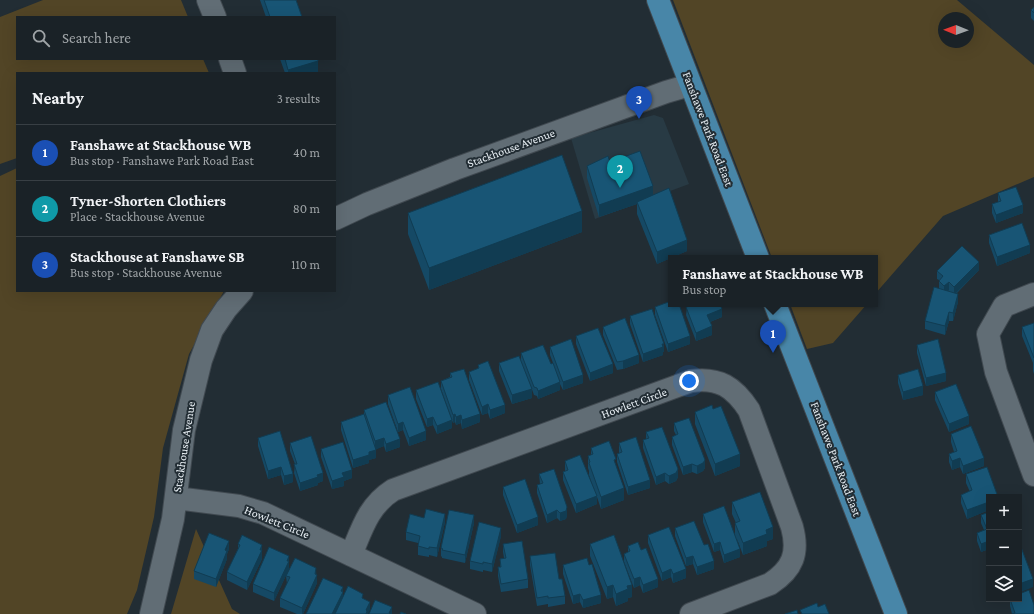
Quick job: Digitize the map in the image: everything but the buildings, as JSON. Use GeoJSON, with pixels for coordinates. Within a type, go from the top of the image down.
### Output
{"type":"FeatureCollection","features":[{"type":"Feature","properties":{"kind":"main road","name":"Fanshawe Park Road East"},"geometry":{"type":"LineString","coordinates":[[658,0],[757,255]]}},
{"type":"Feature","properties":{"kind":"main road","name":"Fanshawe Park Road East"},"geometry":{"type":"LineString","coordinates":[[777,307],[896,614]]}},
{"type":"Feature","properties":{"kind":"street"},"geometry":{"type":"LineString","coordinates":[[208,0],[215,16]]}},
{"type":"Feature","properties":{"kind":"street"},"geometry":{"type":"LineString","coordinates":[[230,60],[235,72]]}},
{"type":"Feature","properties":{"kind":"street","name":"Stackhouse Avenue"},"geometry":{"type":"LineString","coordinates":[[336,219],[367,204],[455,168],[690,84]]}},
{"type":"Feature","properties":{"kind":"street","name":"Stackhouse Avenue"},"geometry":{"type":"LineString","coordinates":[[151,614],[170,533],[176,498],[184,430],[201,360],[212,330],[226,309],[241,292]]}},
{"type":"Feature","properties":{"kind":"street"},"geometry":{"type":"LineString","coordinates":[[1034,294],[1004,306],[988,334],[996,372],[1034,475]]}},
{"type":"Feature","properties":{"kind":"street","name":"Howlett Circle"},"geometry":{"type":"LineString","coordinates":[[351,555],[372,509],[378,501],[393,490],[691,381],[715,381],[735,391],[749,410],[792,527],[796,540],[795,553],[790,566],[782,576],[770,584],[691,614]]}},
{"type":"Feature","properties":{"kind":"street","name":"Howlett Circle"},"geometry":{"type":"LineString","coordinates":[[176,498],[239,506],[263,513],[475,614]]}},
{"type":"Feature","properties":{"kind":"shaded area"},"geometry":{"type":"Polygon","coordinates":[[[43,0],[181,0],[188,16],[16,16],[16,60],[203,60],[209,72],[16,72],[16,158],[0,164],[0,17],[43,0]]]}},
{"type":"Feature","properties":{"kind":"shaded area"},"geometry":{"type":"Polygon","coordinates":[[[673,0],[957,0],[971,12],[938,12],[938,48],[974,48],[974,14],[1034,65],[1034,177],[943,216],[878,291],[878,255],[771,255],[673,0]]]}},
{"type":"Feature","properties":{"kind":"shaded area"},"geometry":{"type":"Polygon","coordinates":[[[654,115],[663,118],[689,184],[595,219],[571,138],[654,115]]]}},
{"type":"Feature","properties":{"kind":"shaded area"},"geometry":{"type":"Polygon","coordinates":[[[16,168],[16,292],[223,292],[189,354],[163,448],[154,517],[137,590],[127,614],[0,614],[0,176],[16,168]]]}},
{"type":"Feature","properties":{"kind":"shaded area"},"geometry":{"type":"Polygon","coordinates":[[[791,307],[864,307],[833,343],[807,349],[791,307]]]}},
{"type":"Feature","properties":{"kind":"shaded area"},"geometry":{"type":"Polygon","coordinates":[[[196,529],[232,609],[240,614],[171,614],[196,529]]]}},
{"type":"Feature","properties":{"kind":"place","name":"Stackhouse at Fanshawe SB"},"geometry":{"type":"Point","coordinates":[639,119]}},
{"type":"Feature","properties":{"kind":"place","name":"Tyner-Shorten Clothiers"},"geometry":{"type":"Point","coordinates":[620,188]}},
{"type":"Feature","properties":{"kind":"place","name":"Fanshawe at Stackhouse WB"},"geometry":{"type":"Point","coordinates":[773,353]}}]}
